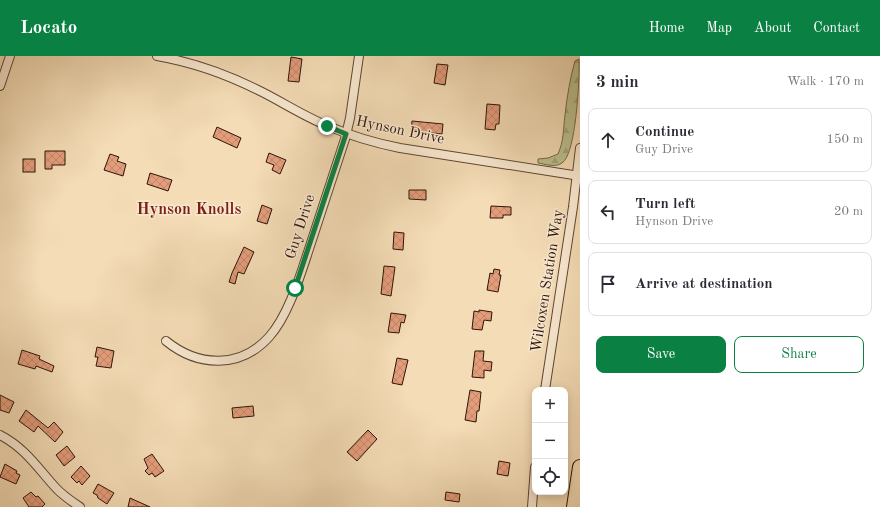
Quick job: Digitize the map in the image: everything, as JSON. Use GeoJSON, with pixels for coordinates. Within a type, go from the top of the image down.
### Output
{"type":"FeatureCollection","features":[{"type":"Feature","properties":{"kind":"highway"},"geometry":{"type":"LineString","coordinates":[[574,507],[580,467]]}},
{"type":"Feature","properties":{"kind":"street"},"geometry":{"type":"LineString","coordinates":[[0,86],[10,56]]}},
{"type":"Feature","properties":{"kind":"street","name":"Hynson Drive"},"geometry":{"type":"LineString","coordinates":[[157,56],[181,61],[233,78],[314,120],[346,134],[377,143],[400,148],[578,176]]}},
{"type":"Feature","properties":{"kind":"street","name":"Guy Drive"},"geometry":{"type":"LineString","coordinates":[[166,341],[183,353],[209,360],[223,361],[241,357],[251,352],[269,337],[283,316],[296,286],[346,134],[359,56]]}},
{"type":"Feature","properties":{"kind":"street","name":"Wilcoxen Station Way"},"geometry":{"type":"LineString","coordinates":[[545,387],[578,176],[580,148]]}},
{"type":"Feature","properties":{"kind":"street"},"geometry":{"type":"LineString","coordinates":[[1,438],[30,457],[56,488],[80,507]]}},
{"type":"Feature","properties":{"kind":"street"},"geometry":{"type":"LineString","coordinates":[[532,507],[533,495]]}},
{"type":"Feature","properties":{"kind":"green space"},"geometry":{"type":"Polygon","coordinates":[[[579,59],[579,82],[576,115],[571,146],[567,157],[562,163],[556,165],[538,163],[538,159],[548,158],[558,154],[560,149],[572,74],[575,61],[579,59]]]}},
{"type":"Feature","properties":{"kind":"building"},"geometry":{"type":"Polygon","coordinates":[[[291,57],[302,59],[299,82],[288,81],[291,57]]]}},
{"type":"Feature","properties":{"kind":"building"},"geometry":{"type":"Polygon","coordinates":[[[437,64],[448,65],[445,85],[434,83],[437,64]]]}},
{"type":"Feature","properties":{"kind":"building"},"geometry":{"type":"Polygon","coordinates":[[[487,104],[500,105],[499,124],[496,124],[495,130],[485,129],[487,104]]]}},
{"type":"Feature","properties":{"kind":"building"},"geometry":{"type":"Polygon","coordinates":[[[412,121],[443,124],[442,134],[411,131],[412,121]]]}},
{"type":"Feature","properties":{"kind":"building"},"geometry":{"type":"Polygon","coordinates":[[[217,127],[241,138],[237,148],[213,137],[217,127]]]}},
{"type":"Feature","properties":{"kind":"building"},"geometry":{"type":"Polygon","coordinates":[[[45,151],[65,151],[65,165],[52,165],[52,169],[45,169],[45,151]]]}},
{"type":"Feature","properties":{"kind":"building"},"geometry":{"type":"Polygon","coordinates":[[[269,153],[286,160],[280,174],[272,170],[274,165],[266,162],[269,153]]]}},
{"type":"Feature","properties":{"kind":"building"},"geometry":{"type":"Polygon","coordinates":[[[110,154],[119,157],[117,161],[126,164],[123,176],[104,170],[110,154]]]}},
{"type":"Feature","properties":{"kind":"building"},"geometry":{"type":"Polygon","coordinates":[[[23,159],[35,159],[35,172],[23,172],[23,159]]]}},
{"type":"Feature","properties":{"kind":"building"},"geometry":{"type":"Polygon","coordinates":[[[150,173],[172,180],[168,191],[147,184],[150,173]]]}},
{"type":"Feature","properties":{"kind":"building"},"geometry":{"type":"Polygon","coordinates":[[[409,190],[426,190],[426,200],[409,199],[409,190]]]}},
{"type":"Feature","properties":{"kind":"building"},"geometry":{"type":"Polygon","coordinates":[[[262,205],[272,209],[267,224],[257,221],[262,205]]]}},
{"type":"Feature","properties":{"kind":"building"},"geometry":{"type":"Polygon","coordinates":[[[491,206],[511,207],[511,215],[503,215],[503,218],[490,218],[491,206]]]}},
{"type":"Feature","properties":{"kind":"building"},"geometry":{"type":"Polygon","coordinates":[[[394,232],[404,233],[403,250],[393,249],[394,232]]]}},
{"type":"Feature","properties":{"kind":"building"},"geometry":{"type":"Polygon","coordinates":[[[244,247],[254,252],[244,274],[238,272],[235,284],[229,282],[232,273],[244,247]]]}},
{"type":"Feature","properties":{"kind":"building"},"geometry":{"type":"Polygon","coordinates":[[[384,266],[395,267],[391,296],[381,294],[384,266]]]}},
{"type":"Feature","properties":{"kind":"building"},"geometry":{"type":"Polygon","coordinates":[[[494,269],[500,270],[499,275],[501,275],[498,292],[487,290],[490,273],[493,274],[494,269]]]}},
{"type":"Feature","properties":{"kind":"building"},"geometry":{"type":"Polygon","coordinates":[[[479,310],[492,312],[491,321],[484,320],[482,330],[472,329],[474,311],[479,312],[479,310]]]}},
{"type":"Feature","properties":{"kind":"building"},"geometry":{"type":"Polygon","coordinates":[[[391,313],[406,315],[404,323],[401,322],[399,333],[388,332],[391,313]]]}},
{"type":"Feature","properties":{"kind":"building"},"geometry":{"type":"Polygon","coordinates":[[[97,347],[114,351],[111,368],[96,366],[98,357],[95,357],[97,347]]]}},
{"type":"Feature","properties":{"kind":"building"},"geometry":{"type":"Polygon","coordinates":[[[22,350],[40,356],[39,359],[54,366],[52,372],[36,366],[35,369],[18,364],[22,350]]]}},
{"type":"Feature","properties":{"kind":"building"},"geometry":{"type":"Polygon","coordinates":[[[475,351],[484,351],[483,361],[492,362],[491,371],[484,370],[484,378],[472,377],[475,351]]]}},
{"type":"Feature","properties":{"kind":"building"},"geometry":{"type":"Polygon","coordinates":[[[397,358],[408,360],[402,385],[392,383],[397,358]]]}},
{"type":"Feature","properties":{"kind":"building"},"geometry":{"type":"Polygon","coordinates":[[[470,390],[481,392],[476,422],[465,420],[470,390]]]}},
{"type":"Feature","properties":{"kind":"building"},"geometry":{"type":"Polygon","coordinates":[[[0,395],[14,402],[9,413],[0,410],[0,395]]]}},
{"type":"Feature","properties":{"kind":"building"},"geometry":{"type":"Polygon","coordinates":[[[253,406],[254,416],[233,418],[232,408],[253,406]]]}},
{"type":"Feature","properties":{"kind":"building"},"geometry":{"type":"Polygon","coordinates":[[[26,410],[48,428],[54,422],[63,432],[55,442],[38,426],[34,432],[19,421],[26,410]]]}},
{"type":"Feature","properties":{"kind":"building"},"geometry":{"type":"Polygon","coordinates":[[[368,430],[377,439],[357,461],[347,452],[368,430]]]}},
{"type":"Feature","properties":{"kind":"building"},"geometry":{"type":"Polygon","coordinates":[[[67,446],[75,457],[64,466],[56,455],[67,446]]]}},
{"type":"Feature","properties":{"kind":"building"},"geometry":{"type":"Polygon","coordinates":[[[152,454],[164,471],[155,477],[152,473],[149,475],[145,471],[148,468],[144,459],[152,454]]]}},
{"type":"Feature","properties":{"kind":"building"},"geometry":{"type":"Polygon","coordinates":[[[499,461],[510,463],[508,476],[497,474],[499,461]]]}},
{"type":"Feature","properties":{"kind":"building"},"geometry":{"type":"Polygon","coordinates":[[[5,464],[17,471],[16,473],[20,475],[16,484],[0,477],[5,464]]]}},
{"type":"Feature","properties":{"kind":"building"},"geometry":{"type":"Polygon","coordinates":[[[81,466],[90,476],[82,485],[79,481],[77,483],[71,477],[81,466]]]}},
{"type":"Feature","properties":{"kind":"building"},"geometry":{"type":"Polygon","coordinates":[[[98,484],[114,493],[107,504],[93,493],[98,484]]]}},
{"type":"Feature","properties":{"kind":"building"},"geometry":{"type":"Polygon","coordinates":[[[31,492],[36,497],[38,496],[45,504],[42,507],[29,507],[23,498],[31,492]]]}},
{"type":"Feature","properties":{"kind":"building"},"geometry":{"type":"Polygon","coordinates":[[[446,492],[460,494],[459,502],[445,500],[446,492]]]}},
{"type":"Feature","properties":{"kind":"building"},"geometry":{"type":"Polygon","coordinates":[[[130,498],[150,507],[128,507],[130,498]]]}},
{"type":"Feature","properties":{"kind":"district","name":"Hynson Knolls"},"geometry":{"type":"Point","coordinates":[189,210]}},
{"type":"Feature","properties":{"kind":"route"},"geometry":{"type":"LineString","coordinates":[[295,288],[346,134],[327,126]]}}]}
